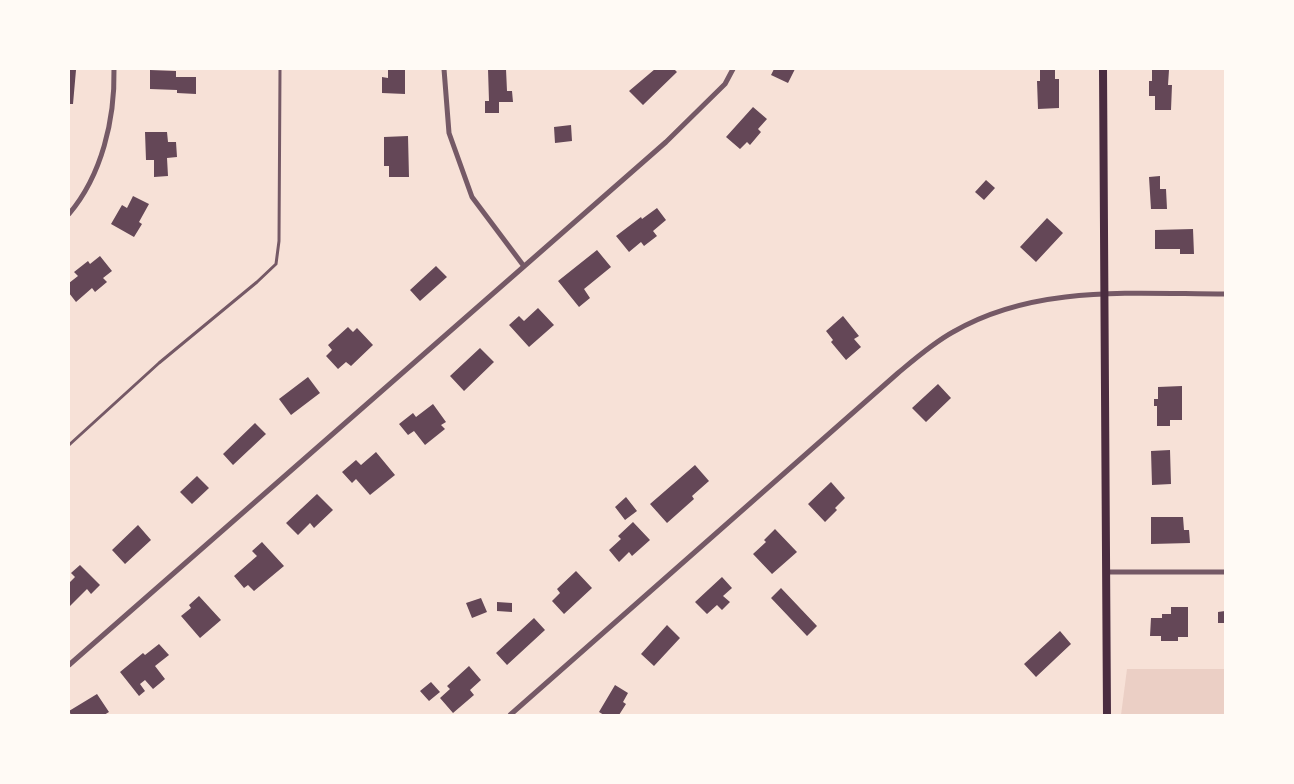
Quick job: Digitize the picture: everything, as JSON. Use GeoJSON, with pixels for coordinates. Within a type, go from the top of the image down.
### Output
{"type":"FeatureCollection","features":[{"type":"Feature","properties":{"kind":"main road"},"geometry":{"type":"LineString","coordinates":[[1103,69],[1108,572],[1107,715]]}},
{"type":"Feature","properties":{"kind":"street"},"geometry":{"type":"LineString","coordinates":[[69,214],[79,202],[106,146],[114,93],[114,69]]}},
{"type":"Feature","properties":{"kind":"street"},"geometry":{"type":"LineString","coordinates":[[444,69],[449,133],[472,197],[523,265]]}},
{"type":"Feature","properties":{"kind":"street"},"geometry":{"type":"LineString","coordinates":[[69,665],[666,142],[725,84],[733,69]]}},
{"type":"Feature","properties":{"kind":"street"},"geometry":{"type":"LineString","coordinates":[[510,715],[925,351],[953,332],[995,312],[1040,300],[1104,295],[1225,294]]}},
{"type":"Feature","properties":{"kind":"street"},"geometry":{"type":"LineString","coordinates":[[1108,572],[1225,572]]}},
{"type":"Feature","properties":{"kind":"lane"},"geometry":{"type":"LineString","coordinates":[[69,445],[159,363],[276,264],[279,241],[280,69]]}},
{"type":"Feature","properties":{"kind":"shaded area"},"geometry":{"type":"Polygon","coordinates":[[[1127,669],[1225,669],[1225,715],[1121,715],[1127,669]]]}},
{"type":"Feature","properties":{"kind":"building"},"geometry":{"type":"Polygon","coordinates":[[[388,69],[405,69],[405,94],[382,93],[382,77],[388,78],[388,69]]]}},
{"type":"Feature","properties":{"kind":"building"},"geometry":{"type":"Polygon","coordinates":[[[488,69],[506,69],[507,91],[512,91],[513,102],[499,102],[499,113],[485,113],[485,101],[489,101],[488,69]]]}},
{"type":"Feature","properties":{"kind":"building"},"geometry":{"type":"Polygon","coordinates":[[[655,69],[674,69],[677,72],[643,105],[629,91],[655,69]]]}},
{"type":"Feature","properties":{"kind":"building"},"geometry":{"type":"Polygon","coordinates":[[[774,69],[795,69],[788,83],[771,75],[774,69]]]}},
{"type":"Feature","properties":{"kind":"building"},"geometry":{"type":"Polygon","coordinates":[[[1040,69],[1055,69],[1055,79],[1059,79],[1059,108],[1038,109],[1037,81],[1040,81],[1040,69]]]}},
{"type":"Feature","properties":{"kind":"building"},"geometry":{"type":"Polygon","coordinates":[[[69,70],[76,70],[73,104],[69,104],[69,70]]]}},
{"type":"Feature","properties":{"kind":"building"},"geometry":{"type":"Polygon","coordinates":[[[150,70],[176,71],[176,77],[196,77],[196,94],[177,93],[177,90],[150,89],[150,70]]]}},
{"type":"Feature","properties":{"kind":"building"},"geometry":{"type":"Polygon","coordinates":[[[1152,70],[1169,70],[1168,85],[1172,85],[1171,110],[1155,110],[1155,96],[1149,96],[1152,70]]]}},
{"type":"Feature","properties":{"kind":"building"},"geometry":{"type":"Polygon","coordinates":[[[753,107],[767,119],[758,129],[761,132],[750,145],[747,142],[740,149],[726,137],[753,107]]]}},
{"type":"Feature","properties":{"kind":"building"},"geometry":{"type":"Polygon","coordinates":[[[571,125],[572,141],[555,143],[554,127],[571,125]]]}},
{"type":"Feature","properties":{"kind":"building"},"geometry":{"type":"Polygon","coordinates":[[[145,132],[167,132],[168,142],[176,142],[177,157],[167,158],[168,176],[154,177],[154,160],[146,160],[145,132]]]}},
{"type":"Feature","properties":{"kind":"building"},"geometry":{"type":"Polygon","coordinates":[[[408,136],[409,177],[389,177],[389,166],[384,166],[384,137],[408,136]]]}},
{"type":"Feature","properties":{"kind":"building"},"geometry":{"type":"Polygon","coordinates":[[[1160,176],[1160,189],[1166,189],[1167,209],[1151,209],[1149,177],[1160,176]]]}},
{"type":"Feature","properties":{"kind":"building"},"geometry":{"type":"Polygon","coordinates":[[[986,180],[995,188],[984,200],[975,192],[986,180]]]}},
{"type":"Feature","properties":{"kind":"building"},"geometry":{"type":"Polygon","coordinates":[[[133,196],[149,204],[139,222],[142,224],[134,237],[111,224],[122,205],[127,208],[133,196]]]}},
{"type":"Feature","properties":{"kind":"building"},"geometry":{"type":"Polygon","coordinates":[[[657,208],[666,220],[653,231],[657,236],[644,246],[641,242],[629,252],[616,236],[657,208]]]}},
{"type":"Feature","properties":{"kind":"building"},"geometry":{"type":"Polygon","coordinates":[[[1047,218],[1063,233],[1036,262],[1020,247],[1047,218]]]}},
{"type":"Feature","properties":{"kind":"building"},"geometry":{"type":"Polygon","coordinates":[[[1193,229],[1194,254],[1180,254],[1180,249],[1155,249],[1155,230],[1193,229]]]}},
{"type":"Feature","properties":{"kind":"building"},"geometry":{"type":"Polygon","coordinates":[[[597,250],[611,267],[584,289],[590,298],[579,307],[558,281],[597,250]]]}},
{"type":"Feature","properties":{"kind":"building"},"geometry":{"type":"Polygon","coordinates":[[[100,256],[112,271],[103,278],[107,282],[95,292],[92,288],[76,302],[69,293],[69,283],[78,276],[74,272],[88,261],[90,264],[100,256]]]}},
{"type":"Feature","properties":{"kind":"building"},"geometry":{"type":"Polygon","coordinates":[[[436,266],[447,277],[420,301],[410,290],[436,266]]]}},
{"type":"Feature","properties":{"kind":"building"},"geometry":{"type":"Polygon","coordinates":[[[538,308],[554,325],[529,347],[509,325],[519,316],[524,321],[538,308]]]}},
{"type":"Feature","properties":{"kind":"building"},"geometry":{"type":"Polygon","coordinates":[[[843,316],[859,336],[854,339],[861,347],[846,360],[831,342],[833,340],[826,331],[843,316]]]}},
{"type":"Feature","properties":{"kind":"building"},"geometry":{"type":"Polygon","coordinates":[[[348,327],[353,332],[357,328],[373,345],[351,366],[346,362],[338,369],[326,356],[332,350],[328,345],[348,327]]]}},
{"type":"Feature","properties":{"kind":"building"},"geometry":{"type":"Polygon","coordinates":[[[480,348],[494,362],[464,391],[450,376],[480,348]]]}},
{"type":"Feature","properties":{"kind":"building"},"geometry":{"type":"Polygon","coordinates":[[[308,377],[320,393],[291,415],[279,399],[308,377]]]}},
{"type":"Feature","properties":{"kind":"building"},"geometry":{"type":"Polygon","coordinates":[[[938,384],[951,398],[926,422],[912,408],[938,384]]]}},
{"type":"Feature","properties":{"kind":"building"},"geometry":{"type":"Polygon","coordinates":[[[1182,386],[1182,420],[1170,420],[1170,426],[1157,426],[1157,406],[1154,406],[1154,399],[1158,399],[1158,387],[1182,386]]]}},
{"type":"Feature","properties":{"kind":"building"},"geometry":{"type":"Polygon","coordinates":[[[433,404],[446,422],[441,425],[445,429],[425,445],[414,431],[408,435],[399,424],[413,413],[416,417],[433,404]]]}},
{"type":"Feature","properties":{"kind":"building"},"geometry":{"type":"Polygon","coordinates":[[[255,423],[266,434],[233,465],[223,454],[255,423]]]}},
{"type":"Feature","properties":{"kind":"building"},"geometry":{"type":"Polygon","coordinates":[[[1170,450],[1171,484],[1152,485],[1151,451],[1170,450]]]}},
{"type":"Feature","properties":{"kind":"building"},"geometry":{"type":"Polygon","coordinates":[[[376,452],[395,475],[370,495],[356,479],[352,483],[342,472],[356,460],[361,465],[376,452]]]}},
{"type":"Feature","properties":{"kind":"building"},"geometry":{"type":"Polygon","coordinates":[[[695,465],[709,481],[692,496],[694,499],[667,523],[650,504],[695,465]]]}},
{"type":"Feature","properties":{"kind":"building"},"geometry":{"type":"Polygon","coordinates":[[[197,476],[209,488],[192,504],[180,492],[197,476]]]}},
{"type":"Feature","properties":{"kind":"building"},"geometry":{"type":"Polygon","coordinates":[[[831,482],[845,498],[825,522],[808,504],[831,482]]]}},
{"type":"Feature","properties":{"kind":"building"},"geometry":{"type":"Polygon","coordinates":[[[317,494],[333,510],[314,528],[310,523],[298,535],[286,523],[317,494]]]}},
{"type":"Feature","properties":{"kind":"building"},"geometry":{"type":"Polygon","coordinates":[[[626,497],[637,511],[625,520],[615,507],[626,497]]]}},
{"type":"Feature","properties":{"kind":"building"},"geometry":{"type":"Polygon","coordinates":[[[1151,517],[1183,517],[1184,530],[1189,530],[1190,543],[1151,544],[1151,517]]]}},
{"type":"Feature","properties":{"kind":"building"},"geometry":{"type":"Polygon","coordinates":[[[633,522],[650,540],[632,556],[629,552],[619,562],[609,550],[621,539],[618,536],[633,522]]]}},
{"type":"Feature","properties":{"kind":"building"},"geometry":{"type":"Polygon","coordinates":[[[138,525],[151,540],[125,564],[112,550],[138,525]]]}},
{"type":"Feature","properties":{"kind":"building"},"geometry":{"type":"Polygon","coordinates":[[[775,529],[797,552],[772,574],[753,554],[766,542],[764,540],[775,529]]]}},
{"type":"Feature","properties":{"kind":"building"},"geometry":{"type":"Polygon","coordinates":[[[262,542],[284,566],[254,591],[248,585],[244,588],[234,576],[257,556],[252,551],[262,542]]]}},
{"type":"Feature","properties":{"kind":"building"},"geometry":{"type":"Polygon","coordinates":[[[80,565],[100,585],[91,594],[87,589],[69,607],[69,583],[75,577],[71,573],[80,565]]]}},
{"type":"Feature","properties":{"kind":"building"},"geometry":{"type":"Polygon","coordinates":[[[576,571],[592,588],[564,614],[552,601],[560,593],[557,589],[576,571]]]}},
{"type":"Feature","properties":{"kind":"building"},"geometry":{"type":"Polygon","coordinates":[[[722,577],[732,588],[723,596],[730,602],[722,610],[717,605],[707,614],[695,602],[722,577]]]}},
{"type":"Feature","properties":{"kind":"building"},"geometry":{"type":"Polygon","coordinates":[[[781,588],[817,626],[807,636],[771,598],[781,588]]]}},
{"type":"Feature","properties":{"kind":"building"},"geometry":{"type":"Polygon","coordinates":[[[199,596],[221,620],[200,638],[181,616],[191,608],[189,605],[199,596]]]}},
{"type":"Feature","properties":{"kind":"building"},"geometry":{"type":"Polygon","coordinates":[[[481,598],[487,612],[472,618],[466,603],[481,598]]]}},
{"type":"Feature","properties":{"kind":"building"},"geometry":{"type":"Polygon","coordinates":[[[497,602],[512,603],[512,612],[497,611],[497,602]]]}},
{"type":"Feature","properties":{"kind":"building"},"geometry":{"type":"Polygon","coordinates":[[[1171,607],[1188,607],[1188,637],[1178,637],[1178,641],[1161,641],[1161,636],[1150,636],[1151,618],[1162,618],[1162,614],[1171,614],[1171,607]]]}},
{"type":"Feature","properties":{"kind":"building"},"geometry":{"type":"Polygon","coordinates":[[[1225,611],[1225,623],[1218,623],[1218,612],[1225,611]]]}},
{"type":"Feature","properties":{"kind":"building"},"geometry":{"type":"Polygon","coordinates":[[[534,618],[545,630],[507,665],[496,653],[534,618]]]}},
{"type":"Feature","properties":{"kind":"building"},"geometry":{"type":"Polygon","coordinates":[[[667,625],[680,638],[654,666],[641,654],[667,625]]]}},
{"type":"Feature","properties":{"kind":"building"},"geometry":{"type":"Polygon","coordinates":[[[1060,631],[1071,644],[1036,677],[1024,664],[1060,631]]]}},
{"type":"Feature","properties":{"kind":"building"},"geometry":{"type":"Polygon","coordinates":[[[159,644],[169,655],[155,666],[165,679],[153,689],[145,680],[140,684],[145,691],[139,696],[120,672],[143,653],[145,655],[159,644]]]}},
{"type":"Feature","properties":{"kind":"building"},"geometry":{"type":"Polygon","coordinates":[[[469,666],[481,680],[470,690],[474,695],[453,713],[440,698],[450,689],[447,686],[469,666]]]}},
{"type":"Feature","properties":{"kind":"building"},"geometry":{"type":"Polygon","coordinates":[[[431,682],[440,692],[429,701],[420,691],[431,682]]]}},
{"type":"Feature","properties":{"kind":"building"},"geometry":{"type":"Polygon","coordinates":[[[615,685],[628,693],[623,702],[626,704],[619,715],[604,715],[599,712],[615,685]]]}},
{"type":"Feature","properties":{"kind":"building"},"geometry":{"type":"Polygon","coordinates":[[[97,694],[109,712],[104,715],[71,715],[69,711],[97,694]]]}}]}
